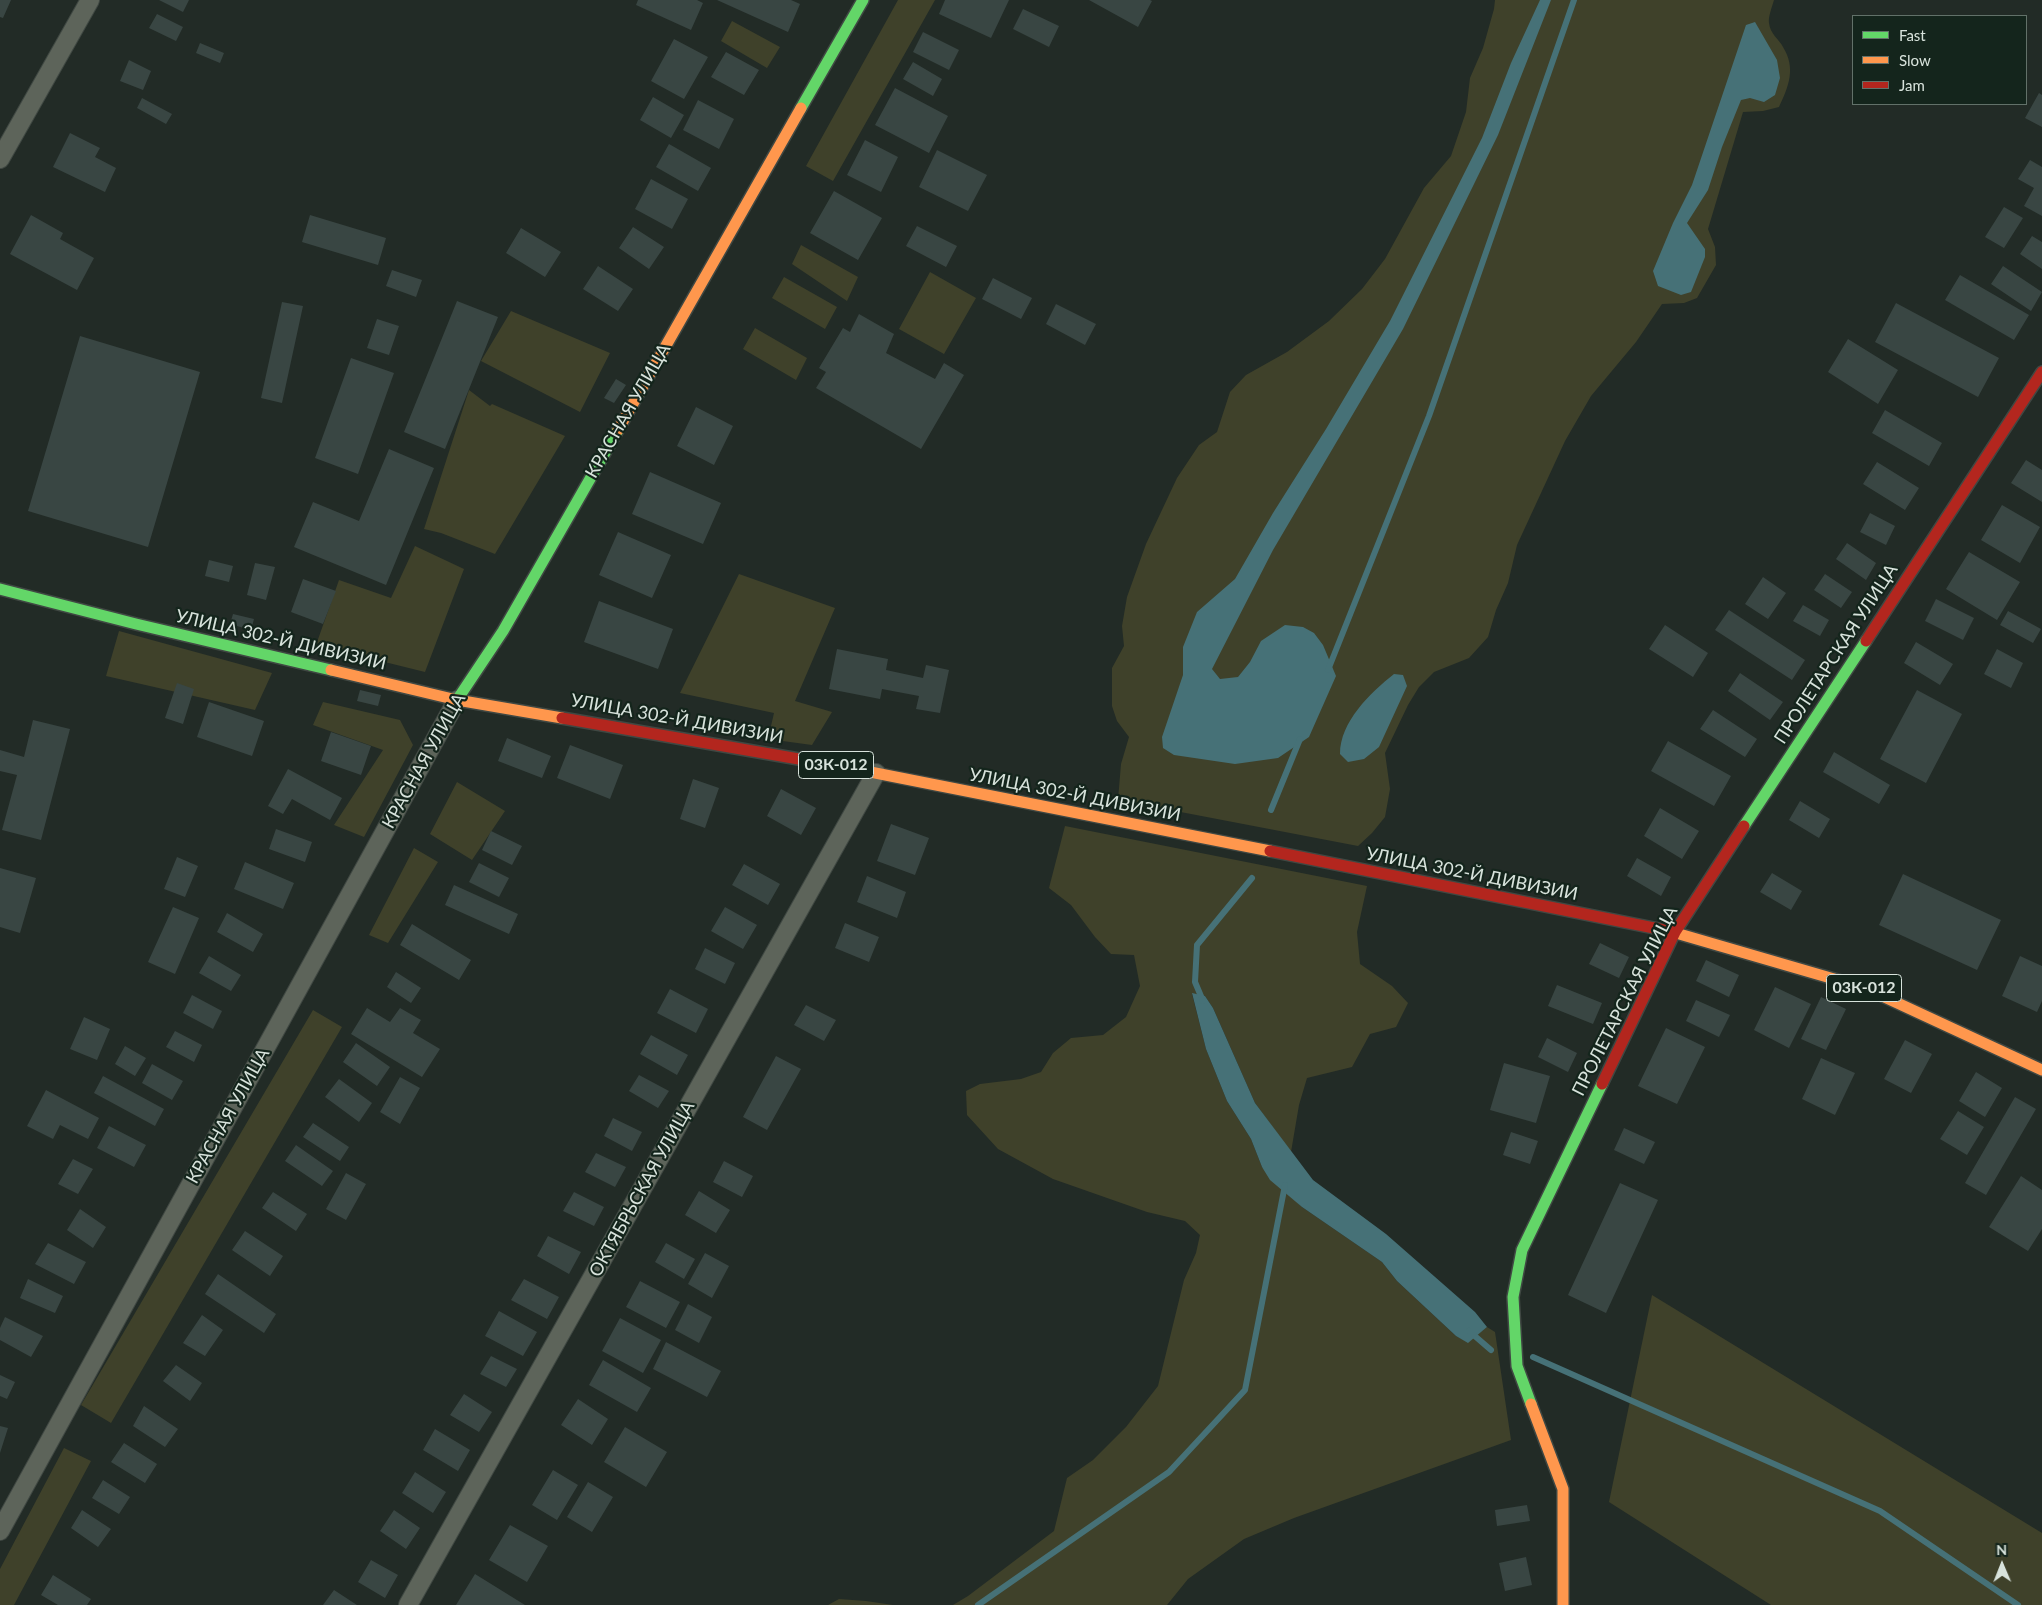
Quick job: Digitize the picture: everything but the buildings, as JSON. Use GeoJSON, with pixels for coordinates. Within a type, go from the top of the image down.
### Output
{"type":"FeatureCollection","features":[{"type":"Feature","properties":{"kind":"street"},"geometry":{"type":"LineString","coordinates":[[0,159],[90,0]]}},
{"type":"Feature","properties":{"kind":"street","name":"КРАСНАЯ УЛИЦА"},"geometry":{"type":"LineString","coordinates":[[0,1531],[7,1501],[457,700],[503,631],[863,0]]}},
{"type":"Feature","properties":{"kind":"street","name":"ПРОЛЕТАРСКАЯ УЛИЦА"},"geometry":{"type":"LineString","coordinates":[[1562,1605],[1563,1489],[1517,1366],[1514,1297],[1522,1250],[1675,932],[2042,372]]}},
{"type":"Feature","properties":{"kind":"street","name":"УЛИЦА 302-Й ДИВИЗИИ"},"geometry":{"type":"LineString","coordinates":[[0,589],[136,624],[457,700],[806,758],[1675,932]]}},
{"type":"Feature","properties":{"kind":"street","name":"ОКТЯБРЬСКАЯ УЛИЦА"},"geometry":{"type":"LineString","coordinates":[[408,1605],[876,773]]}},
{"type":"Feature","properties":{"kind":"street","name":"03К-012"},"geometry":{"type":"LineString","coordinates":[[1675,932],[1865,988],[2042,1070]]}},
{"type":"Feature","properties":{"kind":"green space"},"geometry":{"type":"Polygon","coordinates":[[[898,0],[935,0],[833,181],[806,166],[898,0]]]}},
{"type":"Feature","properties":{"kind":"green space"},"geometry":{"type":"Polygon","coordinates":[[[1495,0],[1774,0],[1769,23],[1771,30],[1787,55],[1790,77],[1779,107],[1763,111],[1743,112],[1708,229],[1715,247],[1716,265],[1697,298],[1684,303],[1662,304],[1636,342],[1591,396],[1565,441],[1517,545],[1508,583],[1496,610],[1488,637],[1469,658],[1434,672],[1419,687],[1408,705],[1385,753],[1390,789],[1385,817],[1358,846],[1118,800],[1121,764],[1129,737],[1117,721],[1112,706],[1112,668],[1124,646],[1122,626],[1127,597],[1146,544],[1177,478],[1199,445],[1217,432],[1230,392],[1246,375],[1287,352],[1329,321],[1362,289],[1385,259],[1424,188],[1451,156],[1466,112],[1470,78],[1483,48],[1495,0]]]}},
{"type":"Feature","properties":{"kind":"green space"},"geometry":{"type":"Polygon","coordinates":[[[732,21],[780,47],[767,68],[721,41],[732,21]]]}},
{"type":"Feature","properties":{"kind":"green space"},"geometry":{"type":"Polygon","coordinates":[[[801,245],[858,277],[847,301],[792,264],[801,245]]]}},
{"type":"Feature","properties":{"kind":"green space"},"geometry":{"type":"Polygon","coordinates":[[[930,272],[976,298],[944,354],[899,329],[930,272]]]}},
{"type":"Feature","properties":{"kind":"green space"},"geometry":{"type":"Polygon","coordinates":[[[784,277],[837,307],[825,329],[772,298],[784,277]]]}},
{"type":"Feature","properties":{"kind":"green space"},"geometry":{"type":"Polygon","coordinates":[[[511,311],[610,353],[580,412],[481,361],[511,311]]]}},
{"type":"Feature","properties":{"kind":"green space"},"geometry":{"type":"Polygon","coordinates":[[[755,328],[807,358],[796,380],[743,349],[755,328]]]}},
{"type":"Feature","properties":{"kind":"green space"},"geometry":{"type":"Polygon","coordinates":[[[469,390],[490,406],[492,404],[565,436],[495,554],[441,533],[424,529],[469,390]]]}},
{"type":"Feature","properties":{"kind":"green space"},"geometry":{"type":"Polygon","coordinates":[[[415,546],[464,569],[425,672],[316,645],[339,580],[391,598],[415,546]]]}},
{"type":"Feature","properties":{"kind":"green space"},"geometry":{"type":"Polygon","coordinates":[[[739,574],[835,608],[795,701],[832,712],[812,745],[768,739],[774,713],[680,693],[739,574]]]}},
{"type":"Feature","properties":{"kind":"green space"},"geometry":{"type":"Polygon","coordinates":[[[119,631],[272,673],[255,710],[106,676],[119,631]]]}},
{"type":"Feature","properties":{"kind":"green space"},"geometry":{"type":"Polygon","coordinates":[[[323,702],[400,720],[413,745],[364,837],[334,825],[383,750],[313,725],[323,702]]]}},
{"type":"Feature","properties":{"kind":"green space"},"geometry":{"type":"Polygon","coordinates":[[[457,782],[505,811],[472,860],[430,834],[457,782]]]}},
{"type":"Feature","properties":{"kind":"green space"},"geometry":{"type":"Polygon","coordinates":[[[1065,826],[1367,886],[1357,932],[1360,964],[1392,986],[1408,1003],[1396,1027],[1370,1034],[1352,1067],[1307,1078],[1299,1105],[1291,1152],[1255,1103],[1213,1008],[1205,996],[1192,994],[1206,1049],[1227,1101],[1251,1139],[1262,1167],[1302,1207],[1382,1262],[1397,1281],[1456,1336],[1468,1342],[1487,1327],[1495,1332],[1511,1440],[1294,1518],[1244,1539],[1188,1579],[1167,1605],[953,1605],[968,1596],[1054,1531],[1067,1478],[1093,1460],[1126,1427],[1158,1386],[1184,1280],[1196,1253],[1200,1235],[1185,1221],[1147,1212],[1053,1179],[998,1149],[967,1115],[966,1091],[980,1084],[1021,1079],[1041,1072],[1053,1053],[1071,1038],[1103,1035],[1126,1017],[1140,986],[1134,955],[1111,954],[1095,937],[1071,905],[1049,888],[1065,826]]]}},
{"type":"Feature","properties":{"kind":"green space"},"geometry":{"type":"Polygon","coordinates":[[[414,848],[438,862],[388,943],[369,935],[414,848]]]}},
{"type":"Feature","properties":{"kind":"green space"},"geometry":{"type":"Polygon","coordinates":[[[313,1010],[342,1027],[111,1423],[81,1405],[313,1010]]]}},
{"type":"Feature","properties":{"kind":"green space"},"geometry":{"type":"Polygon","coordinates":[[[1652,1295],[2042,1533],[2042,1605],[1771,1605],[1609,1502],[1652,1295]]]}},
{"type":"Feature","properties":{"kind":"green space"},"geometry":{"type":"Polygon","coordinates":[[[64,1448],[91,1461],[14,1605],[0,1605],[0,1569],[64,1448]]]}},
{"type":"Feature","properties":{"kind":"green space"},"geometry":{"type":"Polygon","coordinates":[[[839,1599],[866,1601],[893,1605],[828,1605],[839,1599]]]}},
{"type":"Feature","properties":{"kind":"water"},"geometry":{"type":"Polygon","coordinates":[[[1540,0],[1551,0],[1498,135],[1403,329],[1273,550],[1212,669],[1220,679],[1238,677],[1250,662],[1261,641],[1285,625],[1303,627],[1314,633],[1323,645],[1336,676],[1309,737],[1278,758],[1235,764],[1174,755],[1163,748],[1162,737],[1183,675],[1183,647],[1197,612],[1235,579],[1390,321],[1482,138],[1511,63],[1540,0]]]}},
{"type":"Feature","properties":{"kind":"water"},"geometry":{"type":"Polygon","coordinates":[[[1755,22],[1777,60],[1780,78],[1775,95],[1764,102],[1750,98],[1741,100],[1722,147],[1708,190],[1687,223],[1705,249],[1705,257],[1691,292],[1681,295],[1658,286],[1653,271],[1673,223],[1692,185],[1746,25],[1755,22]]]}},
{"type":"Feature","properties":{"kind":"water"},"geometry":{"type":"Polygon","coordinates":[[[1394,674],[1403,675],[1407,686],[1379,747],[1364,759],[1348,762],[1340,754],[1341,742],[1345,731],[1366,699],[1394,674]]]}},
{"type":"Feature","properties":{"kind":"water"},"geometry":{"type":"Polygon","coordinates":[[[1192,993],[1205,996],[1213,1008],[1255,1103],[1313,1180],[1386,1234],[1475,1312],[1487,1327],[1468,1343],[1456,1336],[1397,1281],[1382,1262],[1302,1207],[1270,1180],[1262,1167],[1251,1139],[1227,1101],[1206,1049],[1192,993]]]}},
{"type":"Feature","properties":{"kind":"waterway"},"geometry":{"type":"LineString","coordinates":[[1328,670],[1429,416],[1574,0]]}},
{"type":"Feature","properties":{"kind":"waterway"},"geometry":{"type":"LineString","coordinates":[[1271,810],[1300,739]]}},
{"type":"Feature","properties":{"kind":"waterway"},"geometry":{"type":"LineString","coordinates":[[1203,1001],[1195,982],[1197,945],[1252,878]]}},
{"type":"Feature","properties":{"kind":"waterway"},"geometry":{"type":"LineString","coordinates":[[978,1605],[1169,1472],[1245,1390],[1285,1185]]}},
{"type":"Feature","properties":{"kind":"waterway"},"geometry":{"type":"LineString","coordinates":[[1469,1331],[1491,1350]]}},
{"type":"Feature","properties":{"kind":"waterway"},"geometry":{"type":"LineString","coordinates":[[1533,1357],[1880,1511],[2018,1605]]}},
{"type":"Feature","properties":{"kind":"traffic: fast"},"geometry":{"type":"LineString","coordinates":[[801,108],[863,0]]}},
{"type":"Feature","properties":{"kind":"traffic: fast"},"geometry":{"type":"LineString","coordinates":[[457,700],[503,631],[618,430]]}},
{"type":"Feature","properties":{"kind":"traffic: fast"},"geometry":{"type":"LineString","coordinates":[[0,589],[136,624],[331,670]]}},
{"type":"Feature","properties":{"kind":"traffic: fast"},"geometry":{"type":"LineString","coordinates":[[1744,826],[1866,641]]}},
{"type":"Feature","properties":{"kind":"traffic: fast"},"geometry":{"type":"LineString","coordinates":[[1531,1404],[1517,1366],[1513,1297],[1522,1250],[1602,1084]]}},
{"type":"Feature","properties":{"kind":"traffic: slow"},"geometry":{"type":"LineString","coordinates":[[618,430],[801,108]]}},
{"type":"Feature","properties":{"kind":"traffic: slow"},"geometry":{"type":"LineString","coordinates":[[331,670],[457,700],[562,718]]}},
{"type":"Feature","properties":{"kind":"traffic: slow"},"geometry":{"type":"LineString","coordinates":[[845,767],[1270,851]]}},
{"type":"Feature","properties":{"kind":"traffic: slow"},"geometry":{"type":"LineString","coordinates":[[1669,931],[1865,988],[2042,1070]]}},
{"type":"Feature","properties":{"kind":"traffic: slow"},"geometry":{"type":"LineString","coordinates":[[1531,1404],[1563,1489],[1563,1605]]}},
{"type":"Feature","properties":{"kind":"traffic: jam"},"geometry":{"type":"LineString","coordinates":[[1866,641],[2042,372]]}},
{"type":"Feature","properties":{"kind":"traffic: jam"},"geometry":{"type":"LineString","coordinates":[[562,718],[845,767]]}},
{"type":"Feature","properties":{"kind":"traffic: jam"},"geometry":{"type":"LineString","coordinates":[[1602,1084],[1675,932],[1744,826]]}},
{"type":"Feature","properties":{"kind":"traffic: jam"},"geometry":{"type":"LineString","coordinates":[[1270,851],[1669,931]]}}]}
